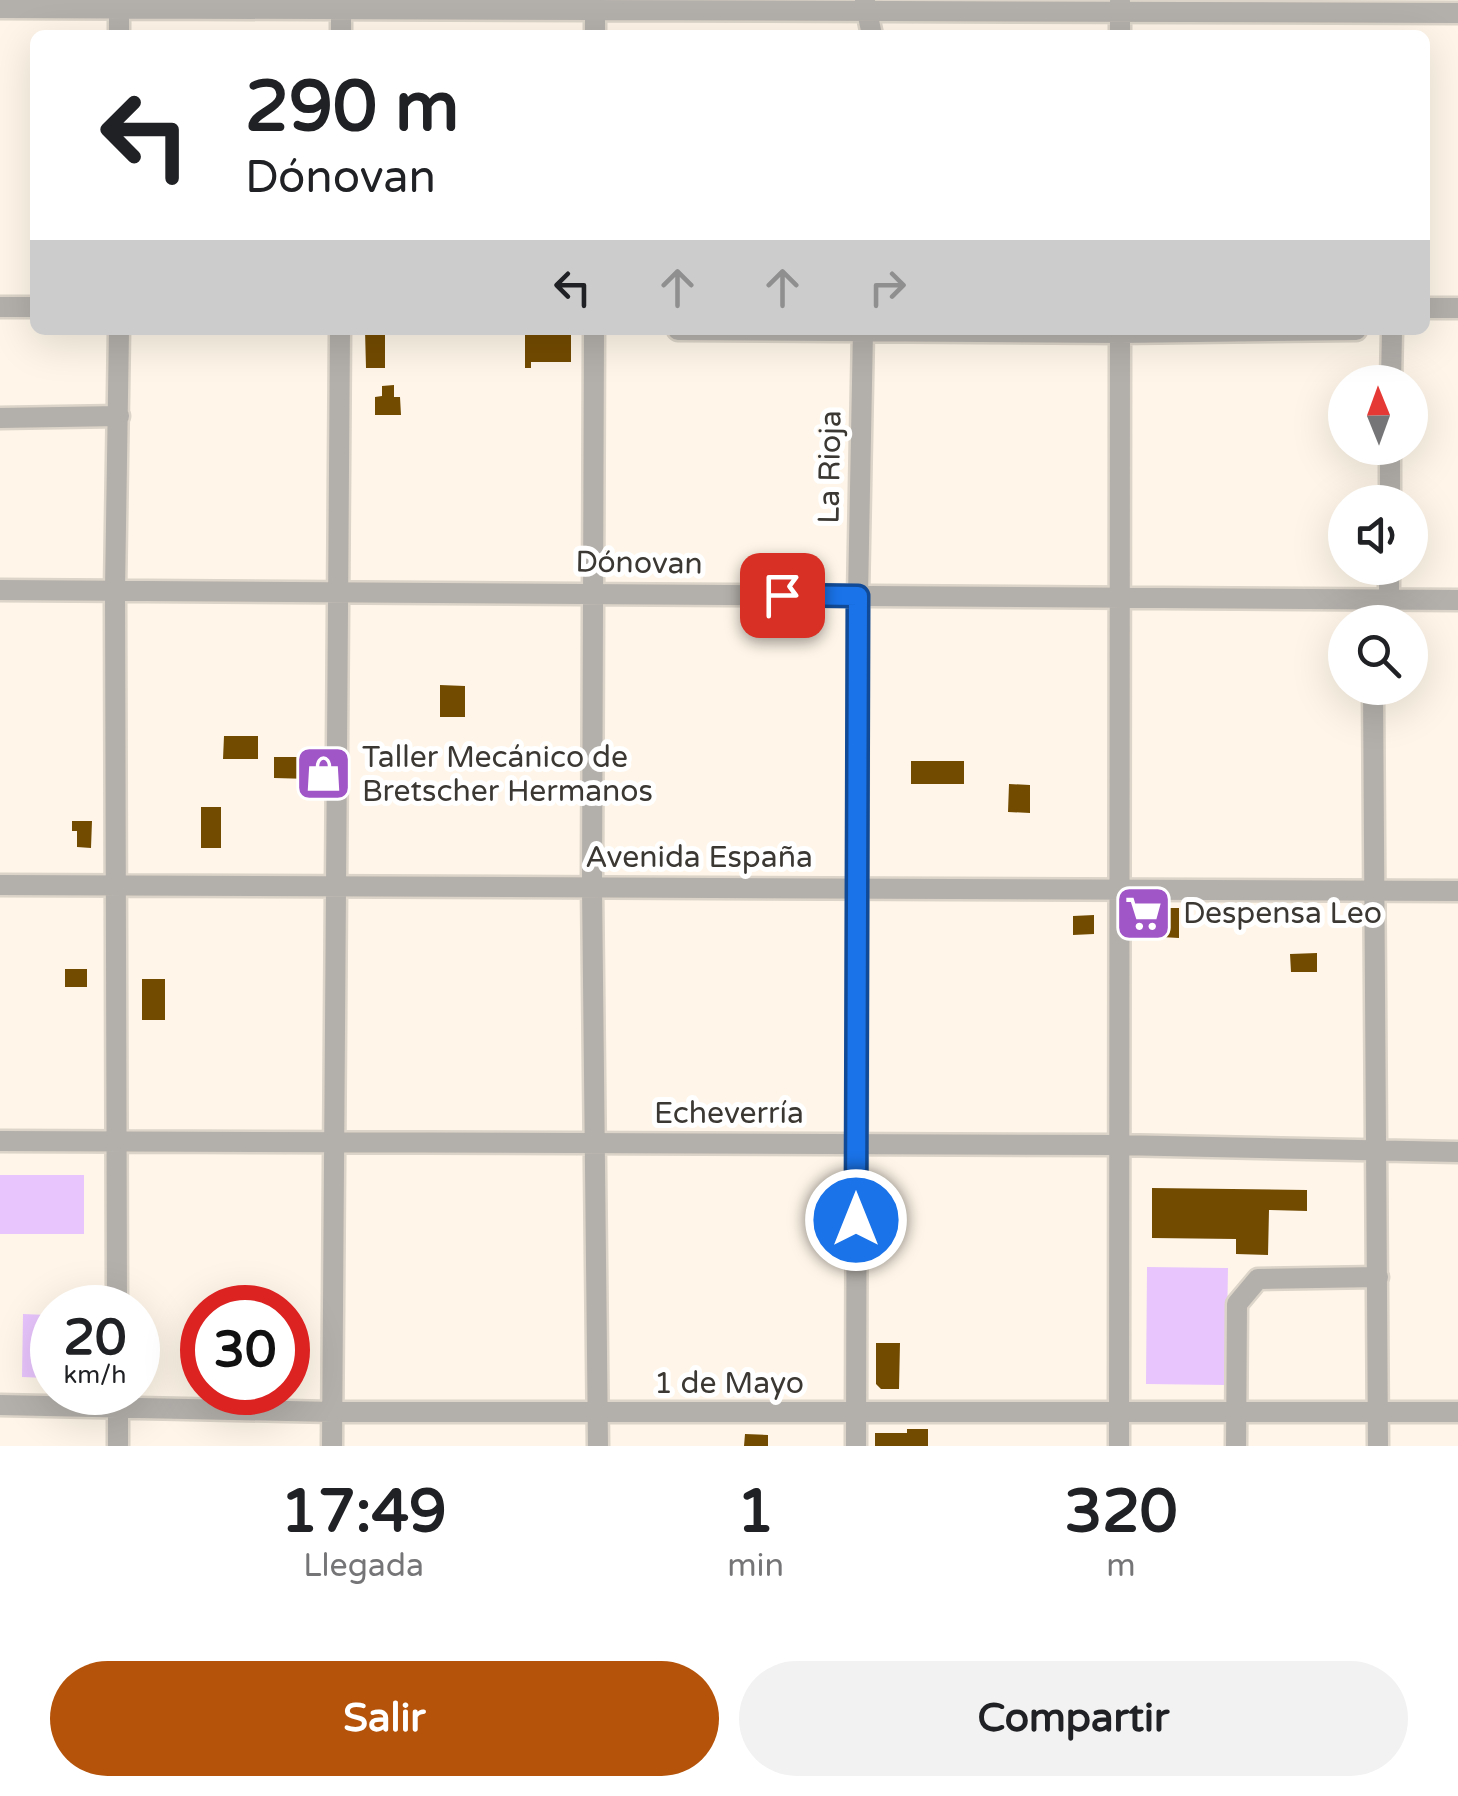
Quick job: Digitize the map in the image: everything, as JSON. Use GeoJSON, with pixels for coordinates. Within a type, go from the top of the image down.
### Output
{"type":"FeatureCollection","features":[{"type":"Feature","properties":{"kind":"street"},"geometry":{"type":"LineString","coordinates":[[119,4],[119,30]]}},
{"type":"Feature","properties":{"kind":"street"},"geometry":{"type":"LineString","coordinates":[[0,8],[119,4],[865,5],[1458,12]]}},
{"type":"Feature","properties":{"kind":"street"},"geometry":{"type":"LineString","coordinates":[[341,4],[341,30]]}},
{"type":"Feature","properties":{"kind":"street"},"geometry":{"type":"LineString","coordinates":[[594,30],[595,5]]}},
{"type":"Feature","properties":{"kind":"street"},"geometry":{"type":"LineString","coordinates":[[865,5],[871,30]]}},
{"type":"Feature","properties":{"kind":"street"},"geometry":{"type":"LineString","coordinates":[[0,306],[30,307]]}},
{"type":"Feature","properties":{"kind":"street"},"geometry":{"type":"LineString","coordinates":[[1430,308],[1458,308]]}},
{"type":"Feature","properties":{"kind":"street"},"geometry":{"type":"LineString","coordinates":[[118,1285],[115,590],[119,335]]}},
{"type":"Feature","properties":{"kind":"street"},"geometry":{"type":"LineString","coordinates":[[332,1446],[340,335]]}},
{"type":"Feature","properties":{"kind":"street"},"geometry":{"type":"LineString","coordinates":[[594,335],[592,886],[598,1446]]}},
{"type":"Feature","properties":{"kind":"street","name":"La Rioja"},"geometry":{"type":"LineString","coordinates":[[856,1446],[862,335]]}},
{"type":"Feature","properties":{"kind":"street"},"geometry":{"type":"LineString","coordinates":[[1119,1446],[1120,335]]}},
{"type":"Feature","properties":{"kind":"street"},"geometry":{"type":"LineString","coordinates":[[1391,365],[1392,335]]}},
{"type":"Feature","properties":{"kind":"street"},"geometry":{"type":"LineString","coordinates":[[0,418],[119,416]]}},
{"type":"Feature","properties":{"kind":"street","name":"Dónovan"},"geometry":{"type":"LineString","coordinates":[[0,590],[1119,598],[1328,606]]}},
{"type":"Feature","properties":{"kind":"street","name":"Dónovan"},"geometry":{"type":"LineString","coordinates":[[1408,605],[1458,600]]}},
{"type":"Feature","properties":{"kind":"street"},"geometry":{"type":"LineString","coordinates":[[1373,705],[1378,1446]]}},
{"type":"Feature","properties":{"kind":"street","name":"Avenida España"},"geometry":{"type":"LineString","coordinates":[[0,885],[1458,891]]}},
{"type":"Feature","properties":{"kind":"street","name":"Echeverría"},"geometry":{"type":"LineString","coordinates":[[0,1141],[1117,1144],[1458,1152]]}},
{"type":"Feature","properties":{"kind":"street"},"geometry":{"type":"LineString","coordinates":[[1236,1446],[1237,1304],[1258,1279],[1378,1277]]}},
{"type":"Feature","properties":{"kind":"street","name":"1 de Mayo"},"geometry":{"type":"LineString","coordinates":[[160,1402],[332,1412],[1458,1412]]}},
{"type":"Feature","properties":{"kind":"street","name":"1 de Mayo"},"geometry":{"type":"LineString","coordinates":[[0,1405],[30,1403]]}},
{"type":"Feature","properties":{"kind":"street"},"geometry":{"type":"LineString","coordinates":[[118,1415],[118,1446]]}},
{"type":"Feature","properties":{"kind":"shaded area"},"geometry":{"type":"Polygon","coordinates":[[[0,1175],[84,1175],[84,1234],[0,1234],[0,1175]]]}},
{"type":"Feature","properties":{"kind":"shaded area"},"geometry":{"type":"Polygon","coordinates":[[[1147,1267],[1228,1268],[1226,1385],[1146,1384],[1147,1267]]]}},
{"type":"Feature","properties":{"kind":"shaded area"},"geometry":{"type":"Polygon","coordinates":[[[23,1314],[30,1314],[30,1377],[22,1377],[23,1314]]]}},
{"type":"Feature","properties":{"kind":"building"},"geometry":{"type":"Polygon","coordinates":[[[365,335],[385,335],[385,368],[366,368],[365,335]]]}},
{"type":"Feature","properties":{"kind":"building"},"geometry":{"type":"Polygon","coordinates":[[[525,335],[571,335],[571,362],[531,362],[531,368],[525,368],[525,335]]]}},
{"type":"Feature","properties":{"kind":"building"},"geometry":{"type":"Polygon","coordinates":[[[394,385],[394,397],[400,397],[401,415],[375,415],[375,397],[382,396],[382,386],[394,385]]]}},
{"type":"Feature","properties":{"kind":"building"},"geometry":{"type":"Polygon","coordinates":[[[440,685],[465,686],[465,717],[440,717],[440,685]]]}},
{"type":"Feature","properties":{"kind":"building"},"geometry":{"type":"Polygon","coordinates":[[[224,736],[258,736],[258,759],[223,759],[224,736]]]}},
{"type":"Feature","properties":{"kind":"building"},"geometry":{"type":"Polygon","coordinates":[[[274,757],[310,757],[310,779],[274,778],[274,757]]]}},
{"type":"Feature","properties":{"kind":"building"},"geometry":{"type":"Polygon","coordinates":[[[911,761],[964,761],[964,784],[911,784],[911,761]]]}},
{"type":"Feature","properties":{"kind":"building"},"geometry":{"type":"Polygon","coordinates":[[[1009,784],[1030,785],[1030,813],[1008,812],[1009,784]]]}},
{"type":"Feature","properties":{"kind":"building"},"geometry":{"type":"Polygon","coordinates":[[[201,807],[221,807],[221,848],[201,848],[201,807]]]}},
{"type":"Feature","properties":{"kind":"building"},"geometry":{"type":"Polygon","coordinates":[[[72,821],[92,821],[91,848],[77,847],[77,831],[72,831],[72,821]]]}},
{"type":"Feature","properties":{"kind":"building"},"geometry":{"type":"Polygon","coordinates":[[[1144,908],[1179,908],[1179,938],[1161,937],[1161,929],[1159,938],[1137,938],[1137,915],[1144,908]]]}},
{"type":"Feature","properties":{"kind":"building"},"geometry":{"type":"Polygon","coordinates":[[[1094,915],[1094,934],[1073,935],[1073,916],[1094,915]]]}},
{"type":"Feature","properties":{"kind":"building"},"geometry":{"type":"Polygon","coordinates":[[[1317,953],[1317,972],[1291,972],[1290,954],[1317,953]]]}},
{"type":"Feature","properties":{"kind":"building"},"geometry":{"type":"Polygon","coordinates":[[[65,969],[87,969],[87,987],[65,987],[65,969]]]}},
{"type":"Feature","properties":{"kind":"building"},"geometry":{"type":"Polygon","coordinates":[[[142,979],[165,979],[165,1020],[142,1020],[142,979]]]}},
{"type":"Feature","properties":{"kind":"building"},"geometry":{"type":"Polygon","coordinates":[[[1152,1188],[1307,1190],[1307,1211],[1269,1210],[1268,1255],[1236,1254],[1236,1239],[1152,1238],[1152,1188]]]}},
{"type":"Feature","properties":{"kind":"building"},"geometry":{"type":"Polygon","coordinates":[[[876,1343],[900,1343],[899,1389],[881,1389],[876,1384],[876,1343]]]}},
{"type":"Feature","properties":{"kind":"building"},"geometry":{"type":"Polygon","coordinates":[[[907,1429],[928,1429],[928,1446],[875,1446],[875,1433],[907,1433],[907,1429]]]}},
{"type":"Feature","properties":{"kind":"building"},"geometry":{"type":"Polygon","coordinates":[[[745,1434],[768,1435],[768,1446],[744,1446],[745,1434]]]}},
{"type":"Feature","properties":{"kind":"place","name":"Taller Mecánico de Bretscher Hermanos"},"geometry":{"type":"Point","coordinates":[323,774]}},
{"type":"Feature","properties":{"kind":"place","name":"Despensa Leo"},"geometry":{"type":"Point","coordinates":[1144,913]}},
{"type":"Feature","properties":{"kind":"route"},"geometry":{"type":"LineString","coordinates":[[782,595],[858,596],[856,1220]]}}]}
